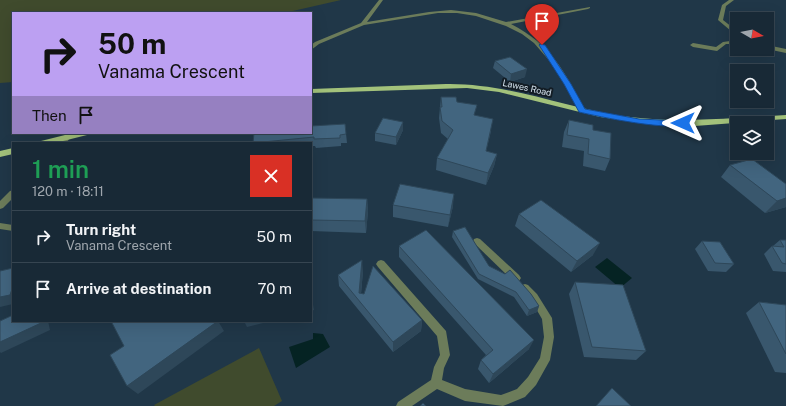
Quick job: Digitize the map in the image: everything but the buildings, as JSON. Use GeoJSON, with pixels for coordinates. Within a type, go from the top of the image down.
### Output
{"type":"FeatureCollection","features":[{"type":"Feature","properties":{"kind":"main road","name":"Lawes Road"},"geometry":{"type":"LineString","coordinates":[[312,91],[443,86],[477,87],[639,121],[670,124],[786,117]]}},
{"type":"Feature","properties":{"kind":"main road"},"geometry":{"type":"LineString","coordinates":[[51,142],[65,140],[81,134]]}},
{"type":"Feature","properties":{"kind":"main road"},"geometry":{"type":"LineString","coordinates":[[0,154],[12,150]]}},
{"type":"Feature","properties":{"kind":"street"},"geometry":{"type":"LineString","coordinates":[[363,24],[381,0]]}},
{"type":"Feature","properties":{"kind":"street"},"geometry":{"type":"LineString","coordinates":[[730,28],[720,20],[724,5],[732,0]]}},
{"type":"Feature","properties":{"kind":"street"},"geometry":{"type":"LineString","coordinates":[[508,23],[588,8]]}},
{"type":"Feature","properties":{"kind":"street"},"geometry":{"type":"LineString","coordinates":[[312,47],[317,43],[363,24],[379,23],[399,18],[443,11],[472,14],[508,23],[530,35],[542,45],[568,84],[582,110]]}},
{"type":"Feature","properties":{"kind":"street"},"geometry":{"type":"LineString","coordinates":[[693,45],[717,49],[725,43],[730,43]]}},
{"type":"Feature","properties":{"kind":"street"},"geometry":{"type":"LineString","coordinates":[[774,48],[786,51]]}},
{"type":"Feature","properties":{"kind":"street"},"geometry":{"type":"LineString","coordinates":[[0,206],[12,194]]}},
{"type":"Feature","properties":{"kind":"street"},"geometry":{"type":"LineString","coordinates":[[0,226],[12,228]]}},
{"type":"Feature","properties":{"kind":"street"},"geometry":{"type":"LineString","coordinates":[[436,383],[465,395],[501,401],[521,393],[532,381],[545,360],[548,337],[547,318],[534,297],[511,271],[478,241]]}},
{"type":"Feature","properties":{"kind":"street"},"geometry":{"type":"LineString","coordinates":[[381,264],[442,334],[445,355],[439,368],[436,383],[402,406]]}},
{"type":"Feature","properties":{"kind":"green space"},"geometry":{"type":"Polygon","coordinates":[[[0,0],[341,0],[288,12],[12,12],[12,82],[0,83],[0,0]]]}},
{"type":"Feature","properties":{"kind":"green space"},"geometry":{"type":"Polygon","coordinates":[[[259,348],[282,401],[274,406],[154,405],[259,348]]]}},
{"type":"Feature","properties":{"kind":"shaded area"},"geometry":{"type":"Polygon","coordinates":[[[607,258],[632,278],[620,288],[595,267],[607,258]]]}},
{"type":"Feature","properties":{"kind":"shaded area"},"geometry":{"type":"Polygon","coordinates":[[[313,333],[323,334],[330,347],[296,368],[289,347],[313,339],[313,333]]]}},
{"type":"Feature","properties":{"kind":"route"},"geometry":{"type":"LineString","coordinates":[[542,45],[568,84],[582,110],[639,121],[670,124],[683,123]]}}]}
